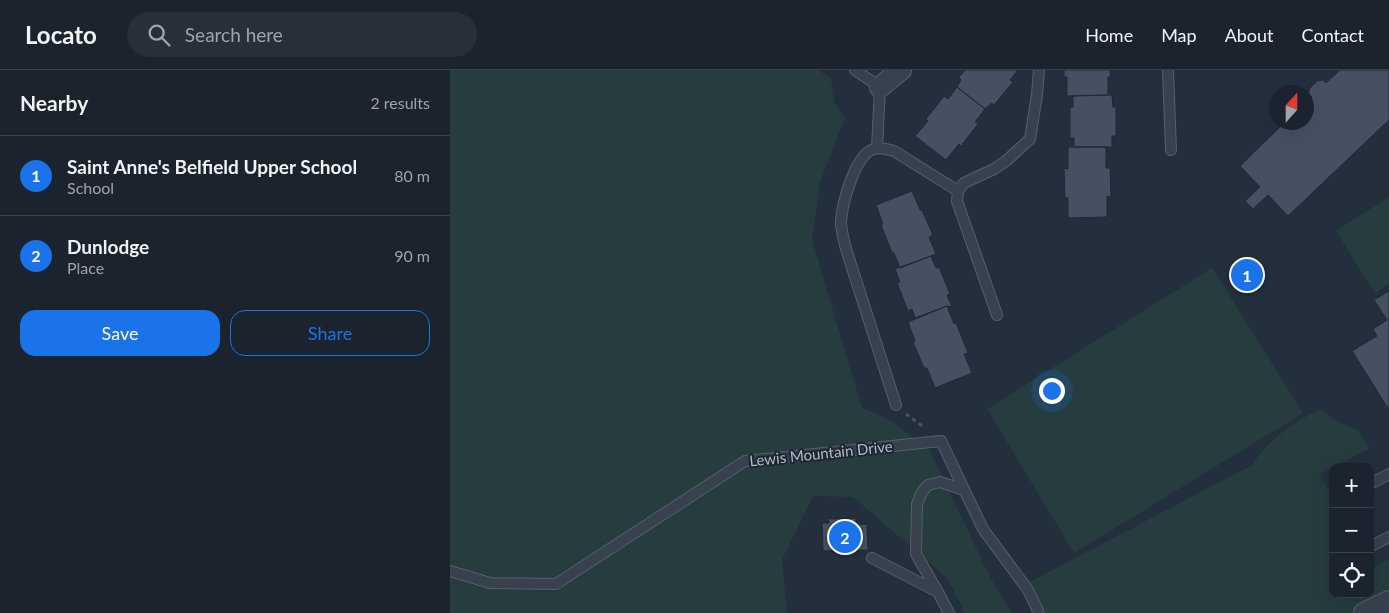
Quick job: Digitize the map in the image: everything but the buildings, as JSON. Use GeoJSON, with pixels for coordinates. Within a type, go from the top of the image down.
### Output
{"type":"FeatureCollection","features":[{"type":"Feature","properties":{"kind":"street"},"geometry":{"type":"LineString","coordinates":[[880,87],[895,70]]}},
{"type":"Feature","properties":{"kind":"street"},"geometry":{"type":"LineString","coordinates":[[880,87],[902,70]]}},
{"type":"Feature","properties":{"kind":"street"},"geometry":{"type":"LineString","coordinates":[[1368,612],[1389,601]]}},
{"type":"Feature","properties":{"kind":"lane"},"geometry":{"type":"LineString","coordinates":[[855,70],[880,87],[877,148]]}},
{"type":"Feature","properties":{"kind":"lane"},"geometry":{"type":"LineString","coordinates":[[997,315],[957,200],[958,191],[964,182],[994,169],[1006,161],[1030,139],[1039,70]]}},
{"type":"Feature","properties":{"kind":"lane"},"geometry":{"type":"LineString","coordinates":[[1168,70],[1171,150]]}},
{"type":"Feature","properties":{"kind":"lane"},"geometry":{"type":"LineString","coordinates":[[896,405],[846,249],[841,223],[844,206],[852,179],[862,158],[877,148],[894,151],[958,191]]}},
{"type":"Feature","properties":{"kind":"lane"},"geometry":{"type":"LineString","coordinates":[[941,441],[984,530],[1028,590],[1039,613]]}},
{"type":"Feature","properties":{"kind":"lane","name":"Lewis Mountain Drive"},"geometry":{"type":"LineString","coordinates":[[450,570],[490,583],[556,584],[745,461],[941,441]]}},
{"type":"Feature","properties":{"kind":"lane"},"geometry":{"type":"LineString","coordinates":[[1374,482],[1389,474]]}},
{"type":"Feature","properties":{"kind":"lane"},"geometry":{"type":"LineString","coordinates":[[949,613],[916,554],[918,504],[922,492],[928,485],[940,482],[964,490]]}},
{"type":"Feature","properties":{"kind":"lane"},"geometry":{"type":"LineString","coordinates":[[1374,544],[1389,537]]}},
{"type":"Feature","properties":{"kind":"lane"},"geometry":{"type":"LineString","coordinates":[[872,558],[938,592]]}},
{"type":"Feature","properties":{"kind":"path"},"geometry":{"type":"LineString","coordinates":[[896,405],[941,441]]}},
{"type":"Feature","properties":{"kind":"green space"},"geometry":{"type":"Polygon","coordinates":[[[450,70],[817,70],[831,78],[834,102],[845,118],[820,182],[812,240],[862,408],[892,421],[930,451],[990,577],[1012,613],[965,613],[947,578],[853,497],[813,496],[782,560],[787,613],[450,613],[450,70]]]}},
{"type":"Feature","properties":{"kind":"green space"},"geometry":{"type":"Polygon","coordinates":[[[1389,197],[1389,284],[1375,293],[1336,231],[1389,197]]]}},
{"type":"Feature","properties":{"kind":"green space"},"geometry":{"type":"Polygon","coordinates":[[[1212,268],[1303,413],[1074,553],[987,409],[1212,268]]]}},
{"type":"Feature","properties":{"kind":"green space"},"geometry":{"type":"Polygon","coordinates":[[[1322,409],[1334,420],[1357,430],[1370,448],[1341,463],[1329,463],[1329,469],[1320,474],[1329,491],[1329,598],[1374,598],[1374,567],[1389,559],[1389,598],[1358,613],[1044,613],[1028,583],[1252,465],[1274,439],[1302,419],[1322,409]]]}},
{"type":"Feature","properties":{"kind":"place","name":"Saint Anne's Belfield Upper School"},"geometry":{"type":"Point","coordinates":[1247,275]}},
{"type":"Feature","properties":{"kind":"place","name":"Dunlodge"},"geometry":{"type":"Point","coordinates":[845,537]}}]}
